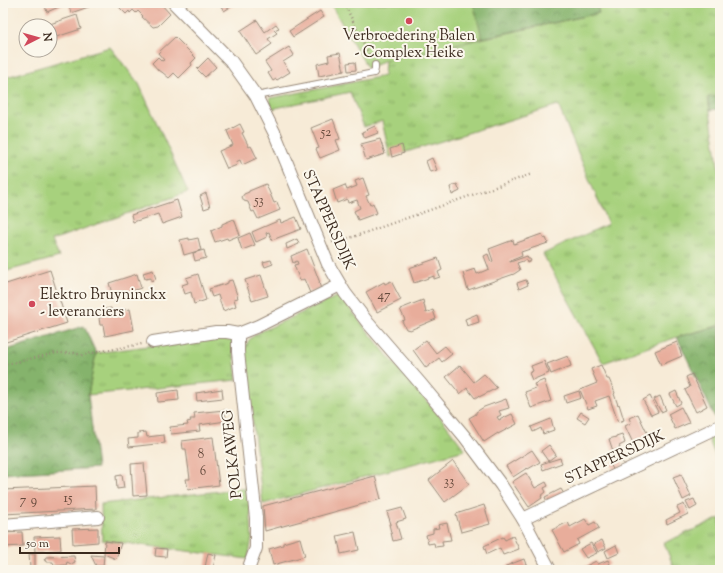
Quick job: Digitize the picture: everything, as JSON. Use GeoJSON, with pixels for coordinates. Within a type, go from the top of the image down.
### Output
{"type":"FeatureCollection","features":[{"type":"Feature","properties":{"kind":"street","name":"STAPPERSDIJK"},"geometry":{"type":"LineString","coordinates":[[174,3],[231,61],[256,96],[275,134],[328,264],[340,285],[368,323],[465,437],[501,485],[523,519],[550,570]]}},
{"type":"Feature","properties":{"kind":"street"},"geometry":{"type":"LineString","coordinates":[[152,342],[216,332],[238,334],[258,326],[340,285]]}},
{"type":"Feature","properties":{"kind":"street","name":"POLKAWEG"},"geometry":{"type":"LineString","coordinates":[[238,334],[238,352],[256,518],[256,548],[248,570]]}},
{"type":"Feature","properties":{"kind":"street","name":"STAPPERSDIJK"},"geometry":{"type":"LineString","coordinates":[[523,519],[720,426]]}},
{"type":"Feature","properties":{"kind":"street"},"geometry":{"type":"LineString","coordinates":[[3,525],[98,517]]}},
{"type":"Feature","properties":{"kind":"lane"},"geometry":{"type":"LineString","coordinates":[[256,96],[374,73],[376,70],[375,65]]}},
{"type":"Feature","properties":{"kind":"path"},"geometry":{"type":"LineString","coordinates":[[344,3],[375,65]]}},
{"type":"Feature","properties":{"kind":"path"},"geometry":{"type":"LineString","coordinates":[[320,245],[353,237],[532,174]]}},
{"type":"Feature","properties":{"kind":"path"},"geometry":{"type":"LineString","coordinates":[[3,365],[56,353],[74,352],[82,355],[152,342]]}},
{"type":"Feature","properties":{"kind":"green space","name":"Verbroedering Balen - Complex Heike"},"geometry":{"type":"Polygon","coordinates":[[[330,3],[473,3],[482,38],[385,60],[368,69],[330,3]]]}},
{"type":"Feature","properties":{"kind":"green space"},"geometry":{"type":"Polygon","coordinates":[[[473,3],[596,3],[599,13],[482,38],[473,3]]]}},
{"type":"Feature","properties":{"kind":"green space"},"geometry":{"type":"Polygon","coordinates":[[[596,3],[720,3],[720,97],[708,98],[720,178],[720,325],[677,337],[603,363],[543,254],[608,224],[558,105],[390,157],[382,121],[364,127],[350,92],[271,109],[270,98],[384,76],[385,60],[599,13],[596,3]]]}},
{"type":"Feature","properties":{"kind":"green space"},"geometry":{"type":"Polygon","coordinates":[[[110,47],[139,84],[188,192],[52,240],[59,257],[3,272],[3,78],[110,47]]]}},
{"type":"Feature","properties":{"kind":"green space"},"geometry":{"type":"Polygon","coordinates":[[[708,97],[720,97],[720,109],[710,110],[708,97]]]}},
{"type":"Feature","properties":{"kind":"green space"},"geometry":{"type":"Polygon","coordinates":[[[340,296],[386,354],[438,414],[465,450],[263,504],[244,354],[246,346],[250,339],[260,332],[340,296]]]}},
{"type":"Feature","properties":{"kind":"green space"},"geometry":{"type":"Polygon","coordinates":[[[84,326],[96,353],[88,395],[97,468],[3,474],[3,351],[84,326]]]}},
{"type":"Feature","properties":{"kind":"green space"},"geometry":{"type":"Polygon","coordinates":[[[720,326],[720,419],[716,420],[677,337],[720,326]]]}},
{"type":"Feature","properties":{"kind":"green space"},"geometry":{"type":"Polygon","coordinates":[[[222,336],[232,339],[237,380],[88,395],[96,353],[222,336]]]}},
{"type":"Feature","properties":{"kind":"green space"},"geometry":{"type":"Polygon","coordinates":[[[720,431],[720,468],[708,437],[720,431]]]}},
{"type":"Feature","properties":{"kind":"green space"},"geometry":{"type":"Polygon","coordinates":[[[249,488],[252,538],[248,559],[102,540],[101,504],[249,488]]]}},
{"type":"Feature","properties":{"kind":"green space"},"geometry":{"type":"Polygon","coordinates":[[[720,518],[720,570],[675,570],[664,543],[720,518]]]}},
{"type":"Feature","properties":{"kind":"building"},"geometry":{"type":"Polygon","coordinates":[[[52,3],[68,3],[47,12],[45,6],[52,3]]]}},
{"type":"Feature","properties":{"kind":"building"},"geometry":{"type":"Polygon","coordinates":[[[77,3],[100,3],[71,13],[69,6],[77,3]]]}},
{"type":"Feature","properties":{"kind":"building"},"geometry":{"type":"Polygon","coordinates":[[[123,3],[160,3],[170,14],[158,26],[153,27],[138,11],[136,13],[133,10],[130,13],[129,11],[126,14],[119,7],[123,3]]]}},
{"type":"Feature","properties":{"kind":"building"},"geometry":{"type":"Polygon","coordinates":[[[219,3],[237,3],[224,11],[219,3]]]}},
{"type":"Feature","properties":{"kind":"building"},"geometry":{"type":"Polygon","coordinates":[[[320,11],[324,17],[293,37],[289,31],[320,11]]]}},
{"type":"Feature","properties":{"kind":"building"},"geometry":{"type":"Polygon","coordinates":[[[77,15],[81,29],[58,36],[58,21],[77,15]]]}},
{"type":"Feature","properties":{"kind":"building"},"geometry":{"type":"Polygon","coordinates":[[[257,20],[265,32],[276,24],[279,28],[274,30],[277,33],[268,39],[272,44],[256,55],[240,31],[257,20]]]}},
{"type":"Feature","properties":{"kind":"building"},"geometry":{"type":"Polygon","coordinates":[[[175,37],[196,58],[191,63],[192,65],[179,78],[174,73],[169,78],[159,71],[152,63],[158,57],[162,61],[164,60],[158,53],[175,37]]]}},
{"type":"Feature","properties":{"kind":"building"},"geometry":{"type":"Polygon","coordinates":[[[289,47],[294,55],[283,62],[290,72],[273,81],[268,73],[271,71],[265,62],[289,47]]]}},
{"type":"Feature","properties":{"kind":"building"},"geometry":{"type":"Polygon","coordinates":[[[340,53],[344,71],[319,76],[317,64],[329,61],[328,55],[340,53]]]}},
{"type":"Feature","properties":{"kind":"building"},"geometry":{"type":"Polygon","coordinates":[[[208,58],[216,67],[205,77],[197,69],[208,58]]]}},
{"type":"Feature","properties":{"kind":"building"},"geometry":{"type":"Polygon","coordinates":[[[355,62],[356,70],[348,71],[347,63],[355,62]]]}},
{"type":"Feature","properties":{"kind":"building"},"geometry":{"type":"Polygon","coordinates":[[[333,119],[340,139],[336,140],[340,150],[320,158],[316,149],[319,148],[311,128],[333,119]]]}},
{"type":"Feature","properties":{"kind":"building"},"geometry":{"type":"Polygon","coordinates":[[[240,124],[244,132],[242,133],[249,147],[251,146],[257,158],[242,165],[240,160],[236,162],[237,165],[227,169],[219,151],[233,145],[227,131],[240,124]]]}},
{"type":"Feature","properties":{"kind":"building"},"geometry":{"type":"Polygon","coordinates":[[[375,126],[378,133],[365,138],[362,132],[375,126]]]}},
{"type":"Feature","properties":{"kind":"building"},"geometry":{"type":"Polygon","coordinates":[[[380,139],[385,154],[366,160],[361,144],[380,139]]]}},
{"type":"Feature","properties":{"kind":"building"},"geometry":{"type":"Polygon","coordinates":[[[402,145],[404,153],[392,157],[390,149],[402,145]]]}},
{"type":"Feature","properties":{"kind":"building"},"geometry":{"type":"Polygon","coordinates":[[[432,158],[437,170],[430,172],[426,161],[432,158]]]}},
{"type":"Feature","properties":{"kind":"building"},"geometry":{"type":"Polygon","coordinates":[[[363,178],[369,195],[366,196],[370,205],[373,203],[377,213],[358,220],[354,211],[360,208],[357,200],[348,203],[347,199],[337,203],[333,190],[345,185],[347,190],[357,186],[355,181],[363,178]]]}},
{"type":"Feature","properties":{"kind":"building"},"geometry":{"type":"Polygon","coordinates":[[[266,184],[274,203],[277,202],[280,210],[258,219],[254,211],[252,212],[248,202],[244,201],[242,197],[249,191],[266,184]]]}},
{"type":"Feature","properties":{"kind":"building"},"geometry":{"type":"Polygon","coordinates":[[[457,184],[460,191],[452,195],[450,187],[457,184]]]}},
{"type":"Feature","properties":{"kind":"building"},"geometry":{"type":"Polygon","coordinates":[[[206,193],[210,207],[204,209],[200,196],[206,193]]]}},
{"type":"Feature","properties":{"kind":"building"},"geometry":{"type":"Polygon","coordinates":[[[177,200],[182,217],[162,224],[158,214],[133,222],[131,215],[177,200]]]}},
{"type":"Feature","properties":{"kind":"building"},"geometry":{"type":"Polygon","coordinates":[[[296,217],[301,229],[272,240],[269,232],[266,233],[267,237],[256,242],[252,232],[280,220],[281,223],[296,217]]]}},
{"type":"Feature","properties":{"kind":"building"},"geometry":{"type":"Polygon","coordinates":[[[234,219],[240,235],[228,240],[227,238],[215,242],[211,231],[234,219]]]}},
{"type":"Feature","properties":{"kind":"building"},"geometry":{"type":"Polygon","coordinates":[[[250,233],[255,245],[242,250],[238,238],[250,233]]]}},
{"type":"Feature","properties":{"kind":"building"},"geometry":{"type":"Polygon","coordinates":[[[542,234],[548,243],[521,252],[522,256],[510,261],[527,256],[531,261],[527,263],[526,260],[517,263],[520,270],[514,274],[468,290],[463,273],[475,269],[477,274],[489,269],[484,256],[488,254],[491,262],[493,261],[489,249],[513,240],[514,244],[542,234]]]}},
{"type":"Feature","properties":{"kind":"building"},"geometry":{"type":"Polygon","coordinates":[[[189,238],[189,240],[198,238],[201,250],[184,255],[180,240],[189,238]]]}},
{"type":"Feature","properties":{"kind":"building"},"geometry":{"type":"Polygon","coordinates":[[[297,239],[299,244],[287,249],[286,244],[297,239]]]}},
{"type":"Feature","properties":{"kind":"building"},"geometry":{"type":"Polygon","coordinates":[[[307,249],[321,289],[310,293],[304,279],[300,281],[294,265],[298,264],[297,261],[293,263],[291,256],[307,249]]]}},
{"type":"Feature","properties":{"kind":"building"},"geometry":{"type":"Polygon","coordinates":[[[204,250],[206,258],[195,261],[193,253],[204,250]]]}},
{"type":"Feature","properties":{"kind":"building"},"geometry":{"type":"Polygon","coordinates":[[[438,258],[442,270],[438,272],[440,277],[434,279],[434,276],[414,283],[409,268],[438,258]]]}},
{"type":"Feature","properties":{"kind":"building"},"geometry":{"type":"Polygon","coordinates":[[[271,260],[273,264],[265,267],[263,262],[271,260]]]}},
{"type":"Feature","properties":{"kind":"building","name":"Elektro Bruyninckx - leveranciers"},"geometry":{"type":"Polygon","coordinates":[[[50,270],[67,323],[3,343],[3,285],[50,270]]]}},
{"type":"Feature","properties":{"kind":"building"},"geometry":{"type":"Polygon","coordinates":[[[153,270],[156,279],[151,281],[151,278],[145,279],[143,273],[153,270]]]}},
{"type":"Feature","properties":{"kind":"building"},"geometry":{"type":"Polygon","coordinates":[[[137,274],[141,288],[113,297],[109,283],[137,274]]]}},
{"type":"Feature","properties":{"kind":"building"},"geometry":{"type":"Polygon","coordinates":[[[198,274],[206,300],[194,304],[191,292],[185,294],[182,285],[188,283],[186,278],[198,274]]]}},
{"type":"Feature","properties":{"kind":"building"},"geometry":{"type":"Polygon","coordinates":[[[261,275],[268,296],[252,301],[245,280],[261,275]]]}},
{"type":"Feature","properties":{"kind":"building"},"geometry":{"type":"Polygon","coordinates":[[[232,280],[238,298],[234,299],[236,306],[223,311],[218,295],[212,297],[209,289],[228,283],[228,281],[232,280]]]}},
{"type":"Feature","properties":{"kind":"building"},"geometry":{"type":"Polygon","coordinates":[[[526,280],[528,285],[519,289],[517,283],[526,280]]]}},
{"type":"Feature","properties":{"kind":"building"},"geometry":{"type":"Polygon","coordinates":[[[391,281],[401,300],[377,312],[366,292],[384,282],[385,284],[391,281]]]}},
{"type":"Feature","properties":{"kind":"building"},"geometry":{"type":"Polygon","coordinates":[[[423,300],[426,313],[433,310],[436,319],[410,330],[406,329],[402,321],[405,320],[400,309],[423,300]]]}},
{"type":"Feature","properties":{"kind":"building"},"geometry":{"type":"Polygon","coordinates":[[[111,308],[112,312],[130,309],[134,330],[105,336],[103,325],[100,325],[99,318],[102,317],[100,310],[111,308]]]}},
{"type":"Feature","properties":{"kind":"building"},"geometry":{"type":"Polygon","coordinates":[[[477,314],[479,322],[467,326],[465,319],[477,314]]]}},
{"type":"Feature","properties":{"kind":"building"},"geometry":{"type":"Polygon","coordinates":[[[426,340],[436,353],[445,346],[452,354],[442,362],[439,358],[426,368],[413,350],[426,340]]]}},
{"type":"Feature","properties":{"kind":"building"},"geometry":{"type":"Polygon","coordinates":[[[677,342],[682,356],[661,365],[655,351],[677,342]]]}},
{"type":"Feature","properties":{"kind":"building"},"geometry":{"type":"Polygon","coordinates":[[[568,356],[571,366],[551,374],[547,364],[568,356]]]}},
{"type":"Feature","properties":{"kind":"building"},"geometry":{"type":"Polygon","coordinates":[[[544,361],[549,373],[532,380],[529,373],[533,371],[531,366],[544,361]]]}},
{"type":"Feature","properties":{"kind":"building"},"geometry":{"type":"Polygon","coordinates":[[[460,365],[474,382],[484,374],[497,388],[475,398],[467,388],[460,394],[446,377],[460,365]]]}},
{"type":"Feature","properties":{"kind":"building"},"geometry":{"type":"Polygon","coordinates":[[[601,365],[615,393],[614,394],[624,420],[618,422],[609,396],[595,401],[597,406],[588,409],[580,390],[597,383],[591,369],[601,365]]]}},
{"type":"Feature","properties":{"kind":"building"},"geometry":{"type":"Polygon","coordinates":[[[692,374],[707,406],[696,412],[685,390],[690,387],[686,377],[692,374]]]}},
{"type":"Feature","properties":{"kind":"building"},"geometry":{"type":"Polygon","coordinates":[[[544,380],[551,401],[531,408],[525,392],[536,388],[534,384],[544,380]]]}},
{"type":"Feature","properties":{"kind":"building"},"geometry":{"type":"Polygon","coordinates":[[[222,389],[223,398],[197,401],[196,393],[222,389]]]}},
{"type":"Feature","properties":{"kind":"building"},"geometry":{"type":"Polygon","coordinates":[[[178,390],[179,400],[158,402],[157,393],[178,390]]]}},
{"type":"Feature","properties":{"kind":"building"},"geometry":{"type":"Polygon","coordinates":[[[579,391],[581,398],[566,403],[564,396],[579,391]]]}},
{"type":"Feature","properties":{"kind":"building"},"geometry":{"type":"Polygon","coordinates":[[[676,391],[681,403],[676,406],[670,394],[676,391]]]}},
{"type":"Feature","properties":{"kind":"building"},"geometry":{"type":"Polygon","coordinates":[[[650,396],[658,412],[651,415],[643,400],[650,396]]]}},
{"type":"Feature","properties":{"kind":"building"},"geometry":{"type":"Polygon","coordinates":[[[660,396],[666,410],[661,412],[654,399],[660,396]]]}},
{"type":"Feature","properties":{"kind":"building"},"geometry":{"type":"Polygon","coordinates":[[[506,399],[509,408],[499,411],[501,415],[497,417],[499,420],[512,414],[517,424],[484,442],[469,418],[484,407],[506,399]]]}},
{"type":"Feature","properties":{"kind":"building"},"geometry":{"type":"Polygon","coordinates":[[[681,407],[689,423],[675,429],[668,414],[681,407]]]}},
{"type":"Feature","properties":{"kind":"building"},"geometry":{"type":"Polygon","coordinates":[[[225,410],[226,421],[199,425],[200,431],[171,434],[170,427],[188,425],[187,422],[191,421],[190,419],[195,419],[194,413],[225,410]]]}},
{"type":"Feature","properties":{"kind":"building"},"geometry":{"type":"Polygon","coordinates":[[[581,412],[589,417],[585,423],[577,418],[581,412]]]}},
{"type":"Feature","properties":{"kind":"building"},"geometry":{"type":"Polygon","coordinates":[[[638,414],[648,435],[633,443],[625,426],[631,423],[629,418],[638,414]]]}},
{"type":"Feature","properties":{"kind":"building"},"geometry":{"type":"Polygon","coordinates":[[[551,419],[554,430],[543,434],[541,428],[533,432],[531,427],[551,419]]]}},
{"type":"Feature","properties":{"kind":"building"},"geometry":{"type":"Polygon","coordinates":[[[146,432],[147,437],[164,435],[165,443],[129,447],[128,439],[138,438],[138,433],[146,432]]]}},
{"type":"Feature","properties":{"kind":"building"},"geometry":{"type":"Polygon","coordinates":[[[622,434],[625,443],[619,446],[620,448],[613,451],[609,439],[622,434]]]}},
{"type":"Feature","properties":{"kind":"building"},"geometry":{"type":"Polygon","coordinates":[[[213,437],[219,485],[188,489],[186,479],[190,479],[186,449],[183,449],[182,441],[213,437]]]}},
{"type":"Feature","properties":{"kind":"building"},"geometry":{"type":"Polygon","coordinates":[[[549,445],[556,455],[548,461],[541,451],[549,445]]]}},
{"type":"Feature","properties":{"kind":"building"},"geometry":{"type":"Polygon","coordinates":[[[532,450],[540,462],[513,477],[506,466],[532,450]]]}},
{"type":"Feature","properties":{"kind":"building"},"geometry":{"type":"Polygon","coordinates":[[[560,458],[562,463],[543,470],[541,464],[560,458]]]}},
{"type":"Feature","properties":{"kind":"building"},"geometry":{"type":"Polygon","coordinates":[[[621,459],[624,466],[614,471],[610,464],[621,459]]]}},
{"type":"Feature","properties":{"kind":"building"},"geometry":{"type":"Polygon","coordinates":[[[453,461],[469,484],[445,502],[429,480],[453,461]]]}},
{"type":"Feature","properties":{"kind":"building"},"geometry":{"type":"Polygon","coordinates":[[[144,463],[147,495],[133,496],[131,464],[144,463]]]}},
{"type":"Feature","properties":{"kind":"building"},"geometry":{"type":"Polygon","coordinates":[[[526,473],[535,488],[546,482],[548,486],[544,488],[546,492],[541,496],[542,498],[529,507],[512,482],[526,473]]]}},
{"type":"Feature","properties":{"kind":"building"},"geometry":{"type":"Polygon","coordinates":[[[681,474],[691,496],[683,500],[673,477],[681,474]]]}},
{"type":"Feature","properties":{"kind":"building"},"geometry":{"type":"Polygon","coordinates":[[[122,475],[124,488],[117,489],[116,476],[122,475]]]}},
{"type":"Feature","properties":{"kind":"building"},"geometry":{"type":"Polygon","coordinates":[[[375,476],[381,499],[265,531],[263,506],[375,476]]]}},
{"type":"Feature","properties":{"kind":"building"},"geometry":{"type":"Polygon","coordinates":[[[95,486],[96,509],[4,514],[3,490],[95,486]]]}},
{"type":"Feature","properties":{"kind":"building"},"geometry":{"type":"Polygon","coordinates":[[[561,489],[564,494],[547,502],[545,497],[561,489]]]}},
{"type":"Feature","properties":{"kind":"building"},"geometry":{"type":"Polygon","coordinates":[[[694,499],[697,506],[690,510],[686,502],[694,499]]]}},
{"type":"Feature","properties":{"kind":"building"},"geometry":{"type":"Polygon","coordinates":[[[684,504],[688,514],[667,524],[666,520],[680,513],[677,507],[684,504]]]}},
{"type":"Feature","properties":{"kind":"building"},"geometry":{"type":"Polygon","coordinates":[[[484,505],[490,524],[461,532],[456,514],[484,505]]]}},
{"type":"Feature","properties":{"kind":"building"},"geometry":{"type":"Polygon","coordinates":[[[402,508],[406,519],[396,522],[401,539],[393,541],[389,524],[391,524],[387,512],[402,508]]]}},
{"type":"Feature","properties":{"kind":"building"},"geometry":{"type":"Polygon","coordinates":[[[585,519],[589,525],[595,522],[599,528],[577,540],[579,544],[564,552],[552,530],[568,522],[570,527],[585,519]]]}},
{"type":"Feature","properties":{"kind":"building"},"geometry":{"type":"Polygon","coordinates":[[[447,523],[451,540],[442,541],[443,546],[435,547],[434,543],[428,544],[426,535],[433,533],[433,529],[439,528],[438,525],[447,523]]]}},
{"type":"Feature","properties":{"kind":"building"},"geometry":{"type":"Polygon","coordinates":[[[98,528],[98,542],[73,544],[72,529],[98,528]]]}},
{"type":"Feature","properties":{"kind":"building"},"geometry":{"type":"Polygon","coordinates":[[[22,532],[23,546],[3,547],[3,533],[22,532]]]}},
{"type":"Feature","properties":{"kind":"building"},"geometry":{"type":"Polygon","coordinates":[[[355,532],[359,550],[341,554],[337,536],[355,532]]]}},
{"type":"Feature","properties":{"kind":"building"},"geometry":{"type":"Polygon","coordinates":[[[60,536],[61,550],[35,552],[34,537],[60,536]]]}},
{"type":"Feature","properties":{"kind":"building"},"geometry":{"type":"Polygon","coordinates":[[[513,536],[519,549],[503,555],[500,548],[487,554],[484,546],[503,537],[505,540],[513,536]]]}},
{"type":"Feature","properties":{"kind":"building"},"geometry":{"type":"Polygon","coordinates":[[[300,538],[305,556],[273,565],[269,549],[300,538]]]}},
{"type":"Feature","properties":{"kind":"building"},"geometry":{"type":"Polygon","coordinates":[[[602,540],[606,548],[598,552],[594,544],[602,540]]]}},
{"type":"Feature","properties":{"kind":"building"},"geometry":{"type":"Polygon","coordinates":[[[105,541],[121,543],[116,559],[104,554],[105,541]]]}},
{"type":"Feature","properties":{"kind":"building"},"geometry":{"type":"Polygon","coordinates":[[[591,543],[597,553],[586,558],[580,549],[591,543]]]}},
{"type":"Feature","properties":{"kind":"building"},"geometry":{"type":"Polygon","coordinates":[[[616,545],[619,553],[608,558],[605,551],[616,545]]]}},
{"type":"Feature","properties":{"kind":"building"},"geometry":{"type":"Polygon","coordinates":[[[156,548],[167,549],[166,557],[155,556],[156,548]]]}},
{"type":"Feature","properties":{"kind":"building"},"geometry":{"type":"Polygon","coordinates":[[[208,553],[216,555],[213,568],[205,567],[208,553]]]}},
{"type":"Feature","properties":{"kind":"building"},"geometry":{"type":"Polygon","coordinates":[[[29,554],[35,554],[35,567],[30,568],[29,554]]]}},
{"type":"Feature","properties":{"kind":"building"},"geometry":{"type":"Polygon","coordinates":[[[91,555],[104,556],[103,566],[96,566],[91,555]]]}},
{"type":"Feature","properties":{"kind":"building"},"geometry":{"type":"Polygon","coordinates":[[[74,556],[75,562],[71,564],[67,562],[66,565],[55,566],[53,562],[46,562],[44,560],[46,557],[74,556]]]}},
{"type":"Feature","properties":{"kind":"building"},"geometry":{"type":"Polygon","coordinates":[[[524,559],[528,570],[507,570],[506,566],[524,559]]]}},
{"type":"Feature","properties":{"kind":"building"},"geometry":{"type":"Polygon","coordinates":[[[608,560],[610,564],[605,566],[607,570],[578,570],[596,561],[598,564],[608,560]]]}},
{"type":"Feature","properties":{"kind":"place","name":"Verbroedering Balen - Complex Heike"},"geometry":{"type":"Point","coordinates":[409,21]}},
{"type":"Feature","properties":{"kind":"place","name":"Elektro Bruyninckx - leveranciers"},"geometry":{"type":"Point","coordinates":[32,304]}}]}
